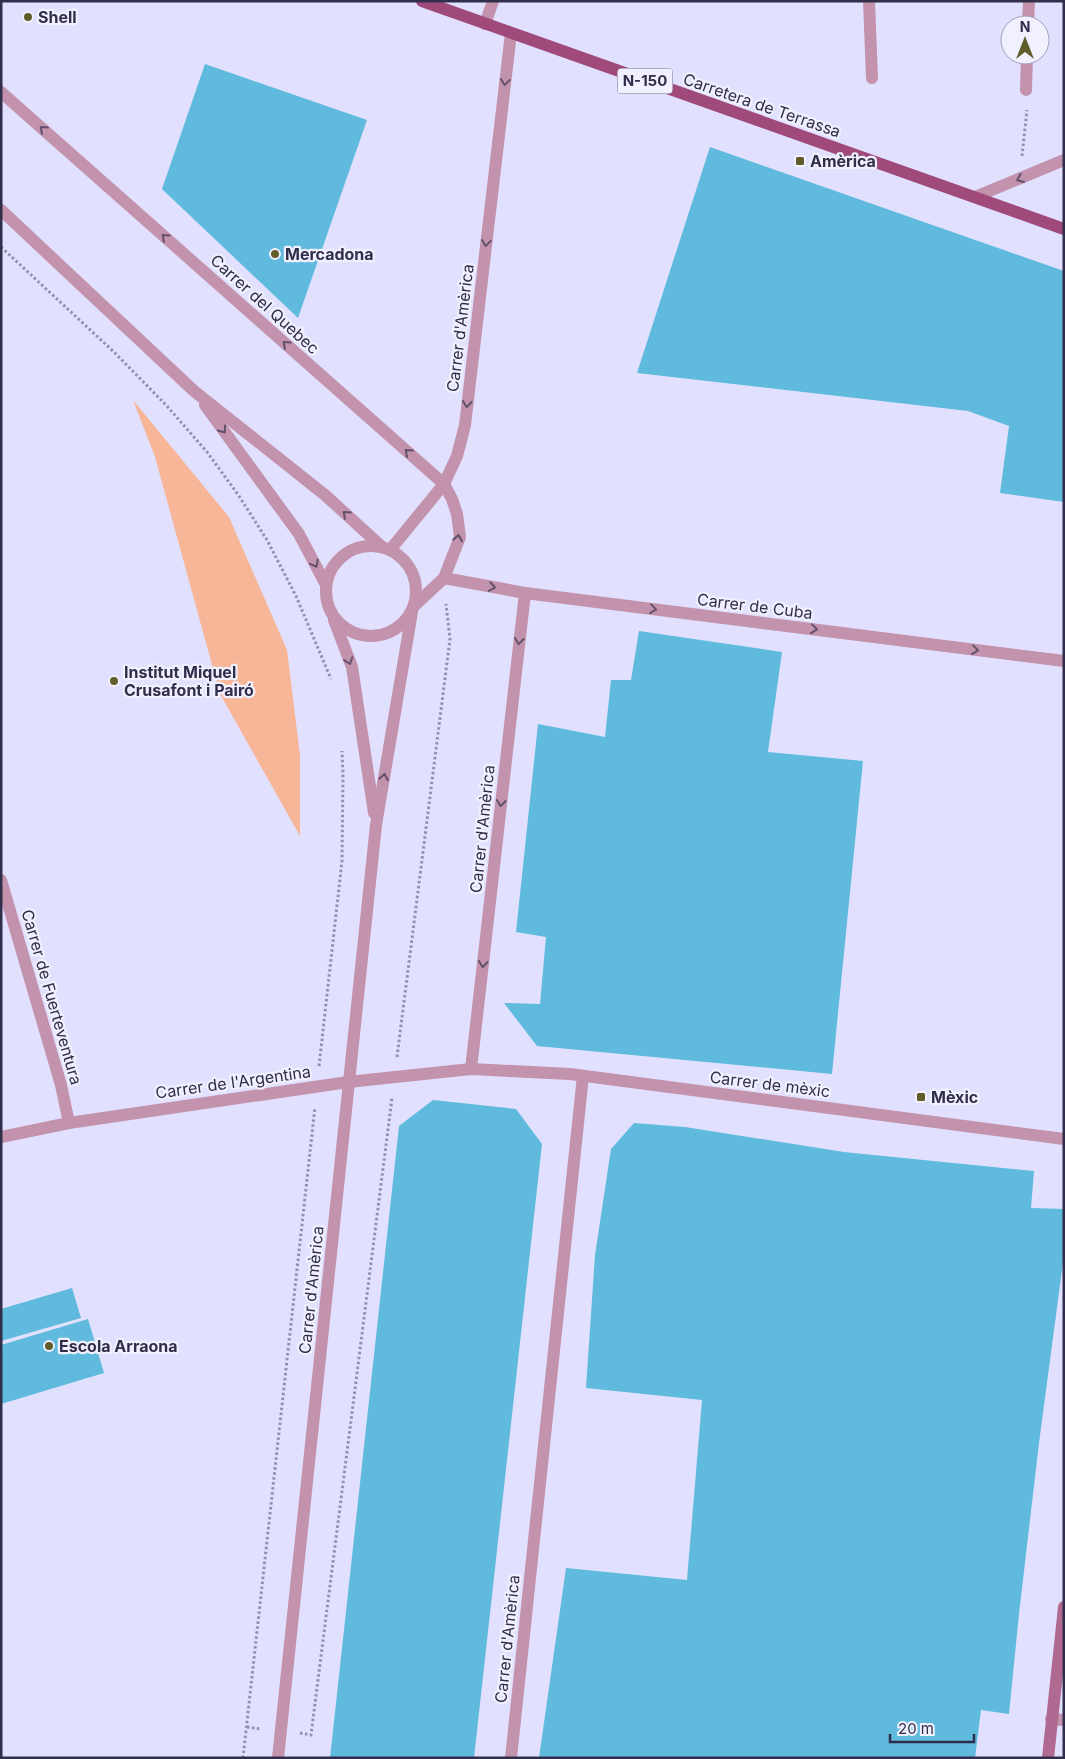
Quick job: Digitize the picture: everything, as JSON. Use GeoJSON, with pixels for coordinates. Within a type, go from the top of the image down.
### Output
{"type":"FeatureCollection","features":[{"type":"Feature","properties":{"kind":"main road","name":"Carretera de Terrassa"},"geometry":{"type":"LineString","coordinates":[[422,1],[1064,229]]}},
{"type":"Feature","properties":{"kind":"street"},"geometry":{"type":"LineString","coordinates":[[485,24],[493,1]]}},
{"type":"Feature","properties":{"kind":"street"},"geometry":{"type":"LineString","coordinates":[[870,1],[872,78]]}},
{"type":"Feature","properties":{"kind":"street"},"geometry":{"type":"LineString","coordinates":[[1028,1],[1028,15]]}},
{"type":"Feature","properties":{"kind":"street","name":"Carrer d'Amèrica"},"geometry":{"type":"LineString","coordinates":[[444,484],[457,456],[465,425],[510,33]]}},
{"type":"Feature","properties":{"kind":"street"},"geometry":{"type":"LineString","coordinates":[[1026,90],[1027,65]]}},
{"type":"Feature","properties":{"kind":"street","name":"Carrer del Quebec"},"geometry":{"type":"LineString","coordinates":[[1,92],[444,484]]}},
{"type":"Feature","properties":{"kind":"street"},"geometry":{"type":"LineString","coordinates":[[975,197],[1064,160]]}},
{"type":"Feature","properties":{"kind":"street"},"geometry":{"type":"LineString","coordinates":[[1,210],[194,391],[325,496],[386,548],[404,560],[411,570],[417,588],[413,609]]}},
{"type":"Feature","properties":{"kind":"street"},"geometry":{"type":"LineString","coordinates":[[194,391],[299,534],[326,585]]}},
{"type":"Feature","properties":{"kind":"street"},"geometry":{"type":"LineString","coordinates":[[444,484],[457,514],[460,537],[444,578],[413,609],[402,625],[380,636],[362,635],[344,628],[332,615],[327,601],[326,585],[332,568],[340,557],[353,549],[367,546],[386,548],[444,484]]}},
{"type":"Feature","properties":{"kind":"street","name":"Carrer de Cuba"},"geometry":{"type":"LineString","coordinates":[[444,578],[525,593],[1064,661]]}},
{"type":"Feature","properties":{"kind":"street","name":"Carrer d'Amèrica"},"geometry":{"type":"LineString","coordinates":[[471,1069],[525,593]]}},
{"type":"Feature","properties":{"kind":"street","name":"Carrer d'Amèrica"},"geometry":{"type":"LineString","coordinates":[[278,1758],[376,826],[413,609]]}},
{"type":"Feature","properties":{"kind":"street","name":"Carrer d'Amèrica"},"geometry":{"type":"LineString","coordinates":[[332,615],[352,667],[376,826]]}},
{"type":"Feature","properties":{"kind":"street","name":"Carrer de Fuerteventura"},"geometry":{"type":"LineString","coordinates":[[1,880],[60,1085],[69,1123]]}},
{"type":"Feature","properties":{"kind":"street","name":"Carrer de l'Argentina"},"geometry":{"type":"LineString","coordinates":[[1,1137],[69,1123],[317,1086],[471,1069]]}},
{"type":"Feature","properties":{"kind":"street","name":"Carrer de mèxic"},"geometry":{"type":"LineString","coordinates":[[471,1069],[583,1076],[1064,1139]]}},
{"type":"Feature","properties":{"kind":"street","name":"Carrer d'Amèrica"},"geometry":{"type":"LineString","coordinates":[[511,1758],[583,1076]]}},
{"type":"Feature","properties":{"kind":"street"},"geometry":{"type":"LineString","coordinates":[[1048,1758],[1058,1720],[1064,1608]]}},
{"type":"Feature","properties":{"kind":"path"},"geometry":{"type":"LineString","coordinates":[[1019,179],[1027,118],[1026,90]]}},
{"type":"Feature","properties":{"kind":"path"},"geometry":{"type":"LineString","coordinates":[[1,247],[114,352],[166,405],[207,452],[239,496],[267,540],[296,596],[334,685]]}},
{"type":"Feature","properties":{"kind":"path"},"geometry":{"type":"LineString","coordinates":[[247,1727],[311,1735],[450,639],[444,578]]}},
{"type":"Feature","properties":{"kind":"path"},"geometry":{"type":"LineString","coordinates":[[244,1758],[342,861],[344,775],[341,748]]}},
{"type":"Feature","properties":{"kind":"shaded area"},"geometry":{"type":"Polygon","coordinates":[[[133,400],[229,517],[287,650],[300,755],[300,836],[220,694],[155,457],[133,400]]]}},
{"type":"Feature","properties":{"kind":"building","name":"Mercadona"},"geometry":{"type":"Polygon","coordinates":[[[205,64],[367,120],[298,318],[162,189],[205,64]]]}},
{"type":"Feature","properties":{"kind":"building"},"geometry":{"type":"Polygon","coordinates":[[[710,147],[1064,271],[1064,502],[1000,493],[1009,426],[968,411],[637,373],[710,147]]]}},
{"type":"Feature","properties":{"kind":"building"},"geometry":{"type":"Polygon","coordinates":[[[639,631],[782,652],[768,752],[863,761],[832,1074],[537,1046],[504,1003],[540,1004],[546,937],[516,932],[538,724],[605,737],[611,680],[631,680],[639,631]]]}},
{"type":"Feature","properties":{"kind":"building"},"geometry":{"type":"Polygon","coordinates":[[[433,1100],[516,1109],[542,1144],[474,1758],[330,1758],[399,1126],[433,1100]]]}},
{"type":"Feature","properties":{"kind":"building"},"geometry":{"type":"Polygon","coordinates":[[[634,1123],[685,1127],[844,1152],[1034,1171],[1031,1208],[1064,1209],[1064,1255],[1039,1443],[1009,1714],[981,1710],[975,1758],[539,1758],[566,1568],[687,1580],[702,1400],[586,1388],[595,1255],[611,1149],[634,1123]]]}},
{"type":"Feature","properties":{"kind":"building"},"geometry":{"type":"Polygon","coordinates":[[[72,1288],[81,1318],[1,1341],[1,1309],[72,1288]]]}},
{"type":"Feature","properties":{"kind":"building"},"geometry":{"type":"Polygon","coordinates":[[[88,1319],[104,1373],[1,1404],[1,1345],[88,1319]]]}},
{"type":"Feature","properties":{"kind":"place","name":"Shell"},"geometry":{"type":"Point","coordinates":[28,17]}},
{"type":"Feature","properties":{"kind":"place","name":"Amèrica"},"geometry":{"type":"Point","coordinates":[800,161]}},
{"type":"Feature","properties":{"kind":"place","name":"Mercadona"},"geometry":{"type":"Point","coordinates":[275,254]}},
{"type":"Feature","properties":{"kind":"place","name":"Institut Miquel Crusafont i Pairó"},"geometry":{"type":"Point","coordinates":[114,681]}},
{"type":"Feature","properties":{"kind":"place","name":"Mèxic"},"geometry":{"type":"Point","coordinates":[921,1097]}},
{"type":"Feature","properties":{"kind":"place","name":"Escola Arraona"},"geometry":{"type":"Point","coordinates":[49,1346]}}]}
